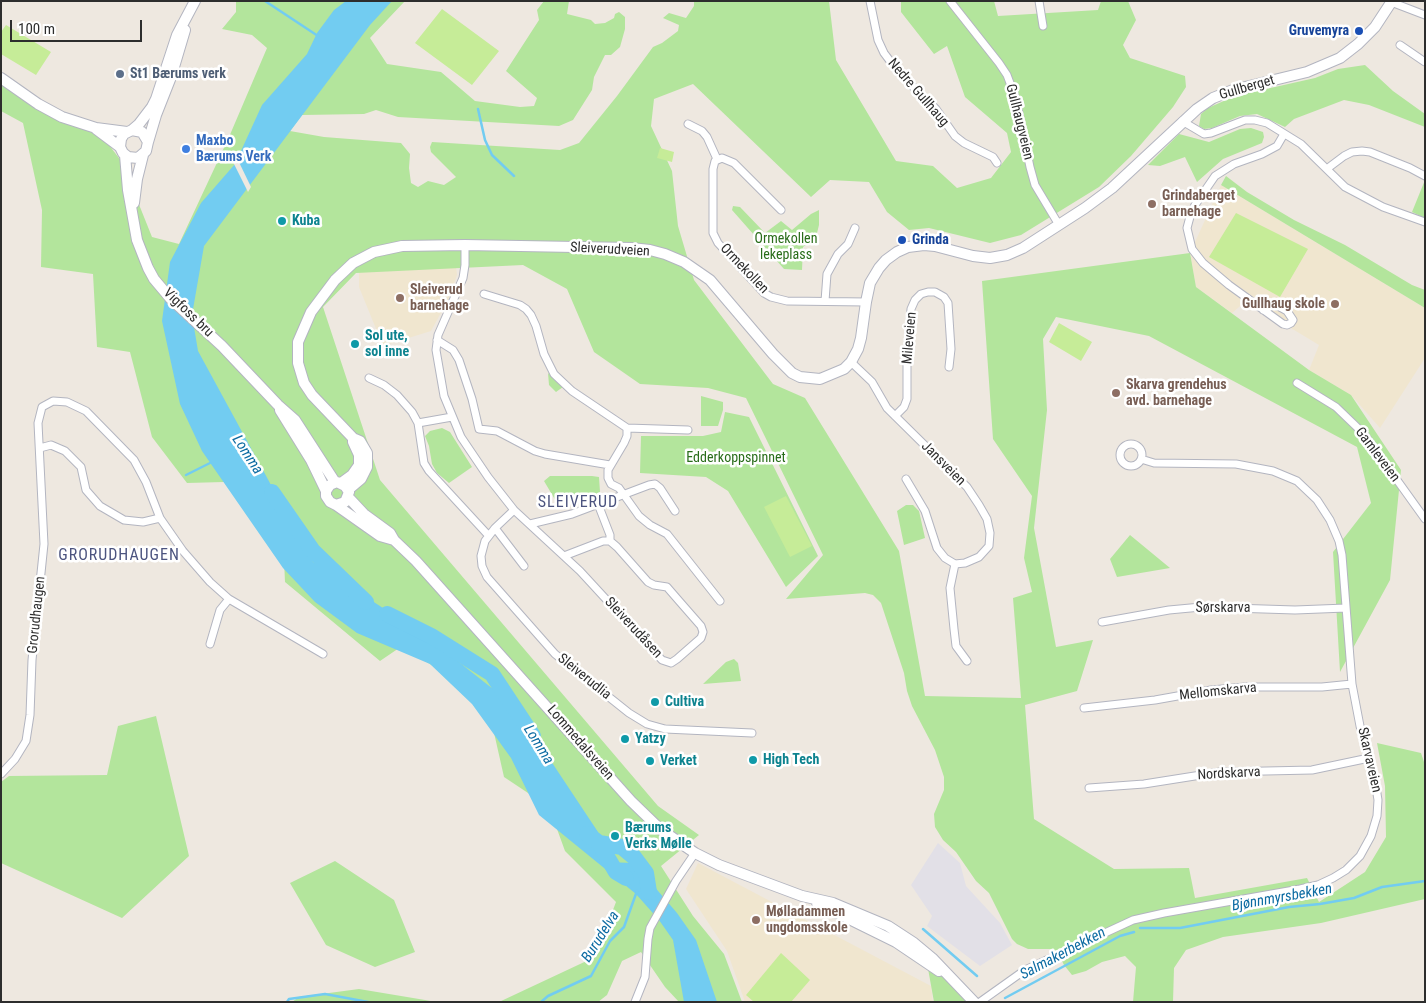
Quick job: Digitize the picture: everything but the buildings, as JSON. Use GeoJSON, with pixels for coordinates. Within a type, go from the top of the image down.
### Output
{"type":"FeatureCollection","features":[{"type":"Feature","properties":{"kind":"main road"},"geometry":{"type":"LineString","coordinates":[[132,214],[121,139],[146,115],[156,99],[175,40],[195,1]]}},
{"type":"Feature","properties":{"kind":"main road","name":"Gullberget"},"geometry":{"type":"LineString","coordinates":[[1059,225],[1112,188],[1182,121],[1213,98],[1233,90],[1307,72],[1340,58],[1375,27],[1392,2]]}},
{"type":"Feature","properties":{"kind":"main road"},"geometry":{"type":"LineString","coordinates":[[132,214],[137,178],[143,155],[148,148],[148,142],[176,62],[187,17]]}},
{"type":"Feature","properties":{"kind":"main road"},"geometry":{"type":"LineString","coordinates":[[1,78],[50,111],[96,128],[142,132],[148,142]]}},
{"type":"Feature","properties":{"kind":"main road"},"geometry":{"type":"LineString","coordinates":[[96,128],[134,158],[143,155]]}},
{"type":"Feature","properties":{"kind":"main road","name":"Vigfoss bru"},"geometry":{"type":"LineString","coordinates":[[132,214],[141,252],[154,279],[170,298],[222,346]]}},
{"type":"Feature","properties":{"kind":"main road"},"geometry":{"type":"LineString","coordinates":[[851,362],[861,338],[870,283],[886,260],[908,247],[924,245],[973,256],[996,258],[1023,248],[1059,225]]}},
{"type":"Feature","properties":{"kind":"main road","name":"Sleiverudveien"},"geometry":{"type":"LineString","coordinates":[[343,488],[361,479],[368,462],[365,448],[312,395],[304,383],[297,353],[298,342],[311,312],[344,271],[353,263],[374,252],[402,246],[464,245],[650,250],[684,262],[710,280],[773,354],[792,373],[800,377],[820,379],[844,369],[851,362]]}},
{"type":"Feature","properties":{"kind":"main road","name":"Lommedalsveien"},"geometry":{"type":"LineString","coordinates":[[222,346],[295,420],[343,488],[364,514],[390,533],[394,540],[433,578],[631,801],[660,829],[695,853],[738,873],[802,896],[896,942],[951,979],[974,1002]]}},
{"type":"Feature","properties":{"kind":"main road","name":"Lommedalsveien"},"geometry":{"type":"LineString","coordinates":[[278,404],[311,460],[326,491]]}},
{"type":"Feature","properties":{"kind":"main road"},"geometry":{"type":"LineString","coordinates":[[330,486],[343,488],[345,502],[336,505],[328,500],[326,491],[330,486]]}},
{"type":"Feature","properties":{"kind":"main road","name":"Lommedalsveien"},"geometry":{"type":"LineString","coordinates":[[336,505],[380,536],[394,540]]}},
{"type":"Feature","properties":{"kind":"street","name":"Nedre Gullhaug"},"geometry":{"type":"LineString","coordinates":[[870,1],[878,40],[889,59],[903,77],[936,109],[955,136],[964,143],[993,157],[996,163]]}},
{"type":"Feature","properties":{"kind":"street","name":"Gullhaugveien"},"geometry":{"type":"LineString","coordinates":[[950,1],[1007,75],[1016,99],[1035,185],[1059,225]]}},
{"type":"Feature","properties":{"kind":"street"},"geometry":{"type":"LineString","coordinates":[[1039,1],[1043,26]]}},
{"type":"Feature","properties":{"kind":"street"},"geometry":{"type":"LineString","coordinates":[[1392,2],[1425,15]]}},
{"type":"Feature","properties":{"kind":"street"},"geometry":{"type":"LineString","coordinates":[[1400,45],[1425,62]]}},
{"type":"Feature","properties":{"kind":"street"},"geometry":{"type":"LineString","coordinates":[[1182,121],[1204,134],[1212,133],[1245,120],[1267,123],[1301,144],[1346,187],[1384,207],[1425,222]]}},
{"type":"Feature","properties":{"kind":"street"},"geometry":{"type":"LineString","coordinates":[[688,124],[702,131],[718,159],[734,163],[781,210]]}},
{"type":"Feature","properties":{"kind":"street"},"geometry":{"type":"LineString","coordinates":[[1263,310],[1228,285],[1203,263],[1192,249],[1187,228],[1195,204],[1215,176],[1234,164],[1262,154],[1277,146],[1284,134]]}},
{"type":"Feature","properties":{"kind":"street"},"geometry":{"type":"LineString","coordinates":[[1328,168],[1344,156],[1352,152],[1362,151],[1370,152],[1425,176]]}},
{"type":"Feature","properties":{"kind":"street","name":"Ormekollen"},"geometry":{"type":"LineString","coordinates":[[718,159],[713,169],[713,233],[718,243],[757,286],[771,297],[787,301],[866,302]]}},
{"type":"Feature","properties":{"kind":"street"},"geometry":{"type":"LineString","coordinates":[[825,301],[827,274],[838,254],[848,244],[855,228]]}},
{"type":"Feature","properties":{"kind":"street","name":"Sleiverudåsen"},"geometry":{"type":"LineString","coordinates":[[464,245],[465,265],[463,278],[442,324],[436,350],[444,396],[452,417],[472,454],[514,510],[564,556],[662,660],[671,663],[696,643],[702,632],[701,626],[666,587],[648,582],[618,547],[610,542]]}},
{"type":"Feature","properties":{"kind":"street","name":"Mileveien"},"geometry":{"type":"LineString","coordinates":[[895,416],[904,407],[907,399],[907,357],[911,309],[915,300],[921,294],[935,292],[944,297],[948,303],[952,349],[950,367]]}},
{"type":"Feature","properties":{"kind":"street"},"geometry":{"type":"LineString","coordinates":[[484,294],[520,304],[526,309],[533,320],[544,354],[554,374],[572,391],[628,428],[688,430]]}},
{"type":"Feature","properties":{"kind":"street"},"geometry":{"type":"LineString","coordinates":[[437,340],[453,350],[459,360],[480,429],[497,431],[535,451],[545,454],[610,465]]}},
{"type":"Feature","properties":{"kind":"street","name":"Jansveien"},"geometry":{"type":"LineString","coordinates":[[851,362],[872,382],[887,408],[967,487],[987,519],[990,533],[989,546],[979,557],[965,563],[955,564]]}},
{"type":"Feature","properties":{"kind":"street"},"geometry":{"type":"LineString","coordinates":[[369,378],[384,385],[397,395],[412,412],[418,423],[424,463],[428,471],[488,536]]}},
{"type":"Feature","properties":{"kind":"street","name":"Gamleveien"},"geometry":{"type":"LineString","coordinates":[[1297,383],[1336,406],[1364,434],[1425,518]]}},
{"type":"Feature","properties":{"kind":"street","name":"Grorudhaugen"},"geometry":{"type":"LineString","coordinates":[[1,774],[15,759],[26,741],[30,715],[32,660],[44,544],[38,423],[42,407],[53,401],[67,402],[86,411],[134,460],[146,482],[160,518],[188,558],[210,582],[229,599],[323,654]]}},
{"type":"Feature","properties":{"kind":"street"},"geometry":{"type":"LineString","coordinates":[[418,423],[452,417]]}},
{"type":"Feature","properties":{"kind":"street"},"geometry":{"type":"LineString","coordinates":[[628,428],[624,443],[608,470],[608,478],[611,484],[619,488],[639,516],[667,534],[720,600]]}},
{"type":"Feature","properties":{"kind":"street"},"geometry":{"type":"LineString","coordinates":[[40,448],[51,445],[65,451],[81,467],[86,490],[100,506],[124,520],[143,522],[160,518]]}},
{"type":"Feature","properties":{"kind":"street","name":"Skarvaveien"},"geometry":{"type":"LineString","coordinates":[[980,1002],[1026,970],[1133,920],[1318,885],[1346,870],[1360,856],[1371,836],[1378,800],[1352,684],[1339,541],[1330,520],[1317,500],[1297,481],[1273,470],[1236,464],[1154,463],[1141,459]]}},
{"type":"Feature","properties":{"kind":"street"},"geometry":{"type":"LineString","coordinates":[[906,479],[925,511],[937,548],[945,558],[955,564],[950,588],[956,646],[967,661]]}},
{"type":"Feature","properties":{"kind":"street"},"geometry":{"type":"LineString","coordinates":[[530,524],[572,514],[639,488],[655,484],[660,488],[675,511]]}},
{"type":"Feature","properties":{"kind":"street"},"geometry":{"type":"LineString","coordinates":[[564,556],[603,541],[610,542],[610,535],[598,504]]}},
{"type":"Feature","properties":{"kind":"street","name":"Sleiverudlia"},"geometry":{"type":"LineString","coordinates":[[514,510],[488,536],[482,547],[482,566],[487,578],[555,654],[629,713],[647,724],[665,729],[752,733]]}},
{"type":"Feature","properties":{"kind":"street"},"geometry":{"type":"LineString","coordinates":[[494,528],[524,566]]}},
{"type":"Feature","properties":{"kind":"street"},"geometry":{"type":"LineString","coordinates":[[210,644],[220,610],[229,599]]}},
{"type":"Feature","properties":{"kind":"street","name":"Sørskarva"},"geometry":{"type":"LineString","coordinates":[[1102,622],[1169,610],[1201,607],[1236,606],[1295,610],[1346,608]]}},
{"type":"Feature","properties":{"kind":"street","name":"Mellomskarva"},"geometry":{"type":"LineString","coordinates":[[1084,708],[1155,700],[1211,690],[1245,687],[1322,687],[1352,684]]}},
{"type":"Feature","properties":{"kind":"street","name":"Nordskarva"},"geometry":{"type":"LineString","coordinates":[[1089,788],[1144,784],[1220,772],[1312,770],[1369,758]]}},
{"type":"Feature","properties":{"kind":"street"},"geometry":{"type":"LineString","coordinates":[[635,1002],[646,978],[648,939],[654,919],[695,853]]}},
{"type":"Feature","properties":{"kind":"shaded area","name":"Gullhaug skole"},"geometry":{"type":"Polygon","coordinates":[[[1221,185],[1425,308],[1425,358],[1380,428],[1351,395],[1309,370],[1319,345],[1246,301],[1232,313],[1196,287],[1190,253],[1221,185]]]}},
{"type":"Feature","properties":{"kind":"shaded area"},"geometry":{"type":"Polygon","coordinates":[[[455,258],[457,275],[449,298],[431,331],[383,346],[359,287],[359,268],[455,258]]]}},
{"type":"Feature","properties":{"kind":"shaded area"},"geometry":{"type":"Polygon","coordinates":[[[938,843],[960,863],[966,886],[1000,923],[1012,945],[980,966],[927,926],[932,916],[911,885],[938,843]]]}},
{"type":"Feature","properties":{"kind":"shaded area","name":"Mølladammen ungdomsskole"},"geometry":{"type":"Polygon","coordinates":[[[698,863],[931,986],[933,1002],[745,1002],[727,951],[686,889],[698,863]]]}},
{"type":"Feature","properties":{"kind":"green space"},"geometry":{"type":"Polygon","coordinates":[[[236,1],[405,1],[370,38],[387,64],[441,72],[475,101],[520,107],[534,106],[537,98],[506,71],[539,20],[537,10],[544,1],[569,1],[567,14],[591,20],[595,24],[605,23],[614,18],[615,14],[619,12],[625,17],[625,29],[620,47],[611,55],[605,55],[594,77],[592,90],[573,120],[559,126],[398,117],[376,110],[364,114],[302,115],[290,131],[324,137],[401,143],[410,154],[411,183],[418,187],[428,181],[444,185],[456,177],[431,152],[432,142],[560,150],[579,143],[653,47],[678,31],[679,25],[663,18],[669,13],[686,18],[694,6],[694,1],[829,1],[836,60],[896,161],[933,166],[957,188],[991,178],[1011,152],[1007,133],[965,97],[947,46],[934,54],[901,12],[901,1],[994,1],[998,16],[1098,10],[1101,1],[1128,1],[1136,20],[1123,45],[1130,58],[1185,76],[1186,87],[1173,107],[1131,156],[1099,187],[1021,235],[990,243],[929,228],[909,230],[887,212],[869,182],[830,180],[811,197],[693,84],[654,99],[651,126],[672,171],[678,226],[694,280],[773,384],[805,398],[899,551],[925,696],[1021,698],[1013,598],[1032,592],[1024,558],[1032,496],[993,439],[982,281],[1190,253],[1196,287],[1309,370],[1351,395],[1401,470],[1390,580],[1340,672],[1333,552],[1371,503],[1357,447],[1149,336],[1056,317],[1043,339],[1047,410],[1034,528],[1056,647],[1093,640],[1077,691],[1025,705],[1034,819],[1114,869],[1189,868],[1195,898],[1307,878],[1319,902],[1365,872],[1386,837],[1385,786],[1377,743],[1421,753],[1425,765],[1425,899],[1321,923],[1223,937],[1186,950],[1174,968],[1173,1002],[1133,1002],[1136,967],[1125,956],[1102,962],[1086,971],[1072,975],[1058,953],[1050,949],[1028,949],[1017,944],[1012,939],[989,893],[976,881],[956,852],[943,840],[935,827],[934,814],[944,790],[944,777],[935,750],[912,706],[904,673],[881,603],[873,595],[865,593],[786,599],[823,555],[746,398],[708,388],[640,384],[594,352],[567,289],[523,265],[356,273],[323,307],[380,480],[658,806],[699,835],[661,866],[693,916],[724,954],[742,1002],[679,1002],[665,987],[641,952],[622,961],[607,995],[598,1002],[499,1002],[595,957],[616,902],[565,851],[549,807],[504,777],[490,715],[439,670],[402,646],[380,661],[285,582],[284,560],[224,482],[187,483],[152,437],[130,352],[97,347],[93,274],[41,267],[42,210],[23,123],[1,111],[1,76],[62,117],[96,128],[122,162],[152,237],[179,244],[229,137],[267,48],[252,35],[222,29],[236,12],[236,1]]]}},
{"type":"Feature","properties":{"kind":"green space"},"geometry":{"type":"Polygon","coordinates":[[[442,9],[499,51],[472,85],[415,43],[442,9]]]}},
{"type":"Feature","properties":{"kind":"green space"},"geometry":{"type":"Polygon","coordinates":[[[6,25],[51,52],[36,75],[1,54],[1,32],[6,25]]]}},
{"type":"Feature","properties":{"kind":"green space"},"geometry":{"type":"Polygon","coordinates":[[[1365,65],[1393,91],[1425,114],[1425,127],[1369,105],[1344,100],[1294,119],[1285,127],[1257,114],[1240,116],[1212,128],[1204,129],[1199,126],[1201,114],[1208,108],[1235,96],[1315,78],[1338,69],[1365,65]]]}},
{"type":"Feature","properties":{"kind":"green space"},"geometry":{"type":"Polygon","coordinates":[[[1251,128],[1263,132],[1262,143],[1223,159],[1197,182],[1185,157],[1160,166],[1148,165],[1179,134],[1209,142],[1240,129],[1251,128]]]}},
{"type":"Feature","properties":{"kind":"green space"},"geometry":{"type":"Polygon","coordinates":[[[660,148],[674,152],[672,162],[657,158],[660,148]]]}},
{"type":"Feature","properties":{"kind":"green space"},"geometry":{"type":"Polygon","coordinates":[[[1226,176],[1247,192],[1294,220],[1345,245],[1412,285],[1425,290],[1425,308],[1221,185],[1226,176]]]}},
{"type":"Feature","properties":{"kind":"green space"},"geometry":{"type":"Polygon","coordinates":[[[1425,180],[1425,218],[1412,212],[1425,180]]]}},
{"type":"Feature","properties":{"kind":"green space","name":"Ormekollen lekeplass"},"geometry":{"type":"Polygon","coordinates":[[[733,206],[740,207],[765,233],[781,221],[792,230],[811,214],[819,210],[819,225],[816,237],[803,247],[802,270],[784,269],[732,210],[733,206]]]}},
{"type":"Feature","properties":{"kind":"green space"},"geometry":{"type":"Polygon","coordinates":[[[1236,213],[1308,249],[1280,297],[1209,257],[1236,213]]]}},
{"type":"Feature","properties":{"kind":"green space"},"geometry":{"type":"Polygon","coordinates":[[[1059,323],[1092,342],[1081,361],[1049,342],[1059,323]]]}},
{"type":"Feature","properties":{"kind":"green space"},"geometry":{"type":"Polygon","coordinates":[[[548,373],[563,387],[556,392],[549,385],[548,373]]]}},
{"type":"Feature","properties":{"kind":"green space"},"geometry":{"type":"Polygon","coordinates":[[[701,396],[723,402],[723,410],[718,426],[701,426],[701,396]]]}},
{"type":"Feature","properties":{"kind":"green space","name":"Edderkoppspinnet"},"geometry":{"type":"Polygon","coordinates":[[[725,412],[749,417],[818,556],[786,587],[728,491],[706,477],[640,473],[641,436],[703,436],[721,432],[725,412]]]}},
{"type":"Feature","properties":{"kind":"green space"},"geometry":{"type":"Polygon","coordinates":[[[442,428],[450,432],[472,467],[449,483],[437,473],[432,464],[425,436],[430,431],[442,428]]]}},
{"type":"Feature","properties":{"kind":"green space"},"geometry":{"type":"Polygon","coordinates":[[[550,476],[599,477],[600,492],[589,499],[557,503],[544,481],[550,476]]]}},
{"type":"Feature","properties":{"kind":"green space"},"geometry":{"type":"Polygon","coordinates":[[[786,496],[812,546],[790,557],[764,507],[786,496]]]}},
{"type":"Feature","properties":{"kind":"green space"},"geometry":{"type":"Polygon","coordinates":[[[906,505],[913,505],[919,511],[925,538],[904,545],[897,511],[906,505]]]}},
{"type":"Feature","properties":{"kind":"green space"},"geometry":{"type":"Polygon","coordinates":[[[1130,535],[1170,568],[1117,577],[1110,559],[1130,535]]]}},
{"type":"Feature","properties":{"kind":"green space"},"geometry":{"type":"Polygon","coordinates":[[[734,659],[738,663],[741,681],[703,684],[726,662],[734,659]]]}},
{"type":"Feature","properties":{"kind":"green space"},"geometry":{"type":"Polygon","coordinates":[[[156,716],[189,856],[122,918],[1,863],[1,782],[9,776],[107,775],[118,726],[156,716]]]}},
{"type":"Feature","properties":{"kind":"green space"},"geometry":{"type":"Polygon","coordinates":[[[335,861],[394,900],[415,952],[375,967],[326,945],[290,883],[335,861]]]}},
{"type":"Feature","properties":{"kind":"green space"},"geometry":{"type":"Polygon","coordinates":[[[781,953],[810,980],[791,1002],[754,1002],[746,995],[781,953]]]}},
{"type":"Feature","properties":{"kind":"green space"},"geometry":{"type":"Polygon","coordinates":[[[927,963],[974,1002],[934,1002],[927,963]]]}},
{"type":"Feature","properties":{"kind":"green space"},"geometry":{"type":"Polygon","coordinates":[[[359,989],[436,1002],[292,1002],[299,997],[359,989]]]}},
{"type":"Feature","properties":{"kind":"water"},"geometry":{"type":"Polygon","coordinates":[[[346,1],[392,1],[370,25],[204,246],[192,315],[198,351],[313,562],[427,637],[493,689],[525,722],[598,832],[605,862],[634,863],[677,913],[696,940],[717,1002],[684,1002],[673,940],[659,920],[636,894],[539,815],[511,758],[472,704],[430,664],[357,633],[315,602],[283,568],[202,451],[180,404],[162,321],[170,262],[201,203],[235,164],[262,105],[307,54],[317,33],[334,10],[346,1]]]}},
{"type":"Feature","properties":{"kind":"pier"},"geometry":{"type":"Polygon","coordinates":[[[236,156],[251,187],[248,192],[233,162],[236,156]]]}},
{"type":"Feature","properties":{"kind":"waterway"},"geometry":{"type":"LineString","coordinates":[[265,1],[318,36]]}},
{"type":"Feature","properties":{"kind":"waterway"},"geometry":{"type":"LineString","coordinates":[[478,109],[485,140],[492,155],[514,176]]}},
{"type":"Feature","properties":{"kind":"waterway"},"geometry":{"type":"LineString","coordinates":[[186,475],[210,463]]}},
{"type":"Feature","properties":{"kind":"waterway","name":"Lomma"},"geometry":{"type":"LineString","coordinates":[[272,492],[313,551],[366,602]]}},
{"type":"Feature","properties":{"kind":"waterway","name":"Lomma"},"geometry":{"type":"LineString","coordinates":[[387,614],[433,637],[492,674],[533,736]]}},
{"type":"Feature","properties":{"kind":"waterway","name":"Lomma"},"geometry":{"type":"LineString","coordinates":[[587,834],[599,843],[616,872],[626,878]]}},
{"type":"Feature","properties":{"kind":"waterway","name":"Lomma"},"geometry":{"type":"LineString","coordinates":[[599,843],[622,847],[634,857],[646,873],[649,892]]}},
{"type":"Feature","properties":{"kind":"waterway","name":"Bjønnmyrsbekken"},"geometry":{"type":"LineString","coordinates":[[1140,928],[1180,928],[1289,907],[1354,898],[1382,887],[1425,881]]}},
{"type":"Feature","properties":{"kind":"waterway","name":"Burudelva"},"geometry":{"type":"LineString","coordinates":[[541,1002],[548,996],[591,976],[610,941],[624,927],[637,891]]}},
{"type":"Feature","properties":{"kind":"waterway"},"geometry":{"type":"LineString","coordinates":[[923,929],[977,976]]}},
{"type":"Feature","properties":{"kind":"waterway","name":"Salmakerbekken"},"geometry":{"type":"LineString","coordinates":[[1005,998],[1120,936],[1134,932]]}},
{"type":"Feature","properties":{"kind":"waterway","name":"Burudelva"},"geometry":{"type":"LineString","coordinates":[[287,1002],[289,999],[325,994],[368,1002]]}},
{"type":"Feature","properties":{"kind":"place","name":"Gruvemyra"},"geometry":{"type":"Point","coordinates":[1359,31]}},
{"type":"Feature","properties":{"kind":"place","name":"St1 Bærums verk"},"geometry":{"type":"Point","coordinates":[120,74]}},
{"type":"Feature","properties":{"kind":"place","name":"Maxbo Bærums Verk"},"geometry":{"type":"Point","coordinates":[186,149]}},
{"type":"Feature","properties":{"kind":"place","name":"Grindaberget barnehage"},"geometry":{"type":"Point","coordinates":[1152,204]}},
{"type":"Feature","properties":{"kind":"place","name":"Kuba"},"geometry":{"type":"Point","coordinates":[282,221]}},
{"type":"Feature","properties":{"kind":"place","name":"Grinda"},"geometry":{"type":"Point","coordinates":[902,240]}},
{"type":"Feature","properties":{"kind":"place","name":"Sleiverud barnehage"},"geometry":{"type":"Point","coordinates":[400,298]}},
{"type":"Feature","properties":{"kind":"place","name":"Gullhaug skole"},"geometry":{"type":"Point","coordinates":[1335,304]}},
{"type":"Feature","properties":{"kind":"place","name":"Sol ute, sol inne"},"geometry":{"type":"Point","coordinates":[355,344]}},
{"type":"Feature","properties":{"kind":"place","name":"Skarva grendehus avd. barnehage"},"geometry":{"type":"Point","coordinates":[1116,393]}},
{"type":"Feature","properties":{"kind":"place","name":"Cultiva"},"geometry":{"type":"Point","coordinates":[655,702]}},
{"type":"Feature","properties":{"kind":"place","name":"Yatzy"},"geometry":{"type":"Point","coordinates":[625,739]}},
{"type":"Feature","properties":{"kind":"place","name":"High Tech"},"geometry":{"type":"Point","coordinates":[753,760]}},
{"type":"Feature","properties":{"kind":"place","name":"Verket"},"geometry":{"type":"Point","coordinates":[650,761]}},
{"type":"Feature","properties":{"kind":"place","name":"Bærums Verks Mølle"},"geometry":{"type":"Point","coordinates":[615,836]}},
{"type":"Feature","properties":{"kind":"place","name":"Mølladammen ungdomsskole"},"geometry":{"type":"Point","coordinates":[756,920]}},
{"type":"Feature","properties":{"kind":"district","name":"SLEIVERUD"},"geometry":{"type":"Point","coordinates":[578,503]}},
{"type":"Feature","properties":{"kind":"district","name":"GRORUDHAUGEN"},"geometry":{"type":"Point","coordinates":[119,556]}}]}
